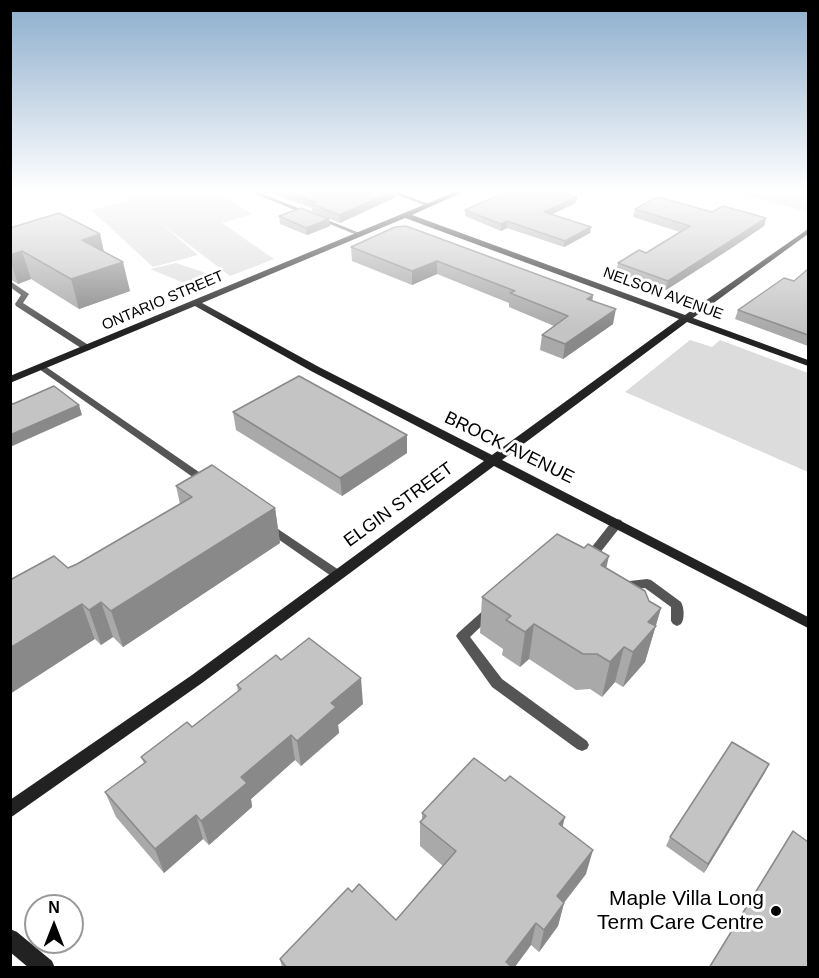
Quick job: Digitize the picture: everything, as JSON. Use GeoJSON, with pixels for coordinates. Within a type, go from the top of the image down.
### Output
{"type":"FeatureCollection","features":[{"type":"Feature","properties":{"kind":"street","name":"ONTARIO STREET"},"geometry":{"type":"LineString","coordinates":[[10,380],[350,238]]}},
{"type":"Feature","properties":{"kind":"street","name":"NELSON AVENUE"},"geometry":{"type":"LineString","coordinates":[[467,238],[808,363]]}},
{"type":"Feature","properties":{"kind":"street","name":"ELGIN STREET"},"geometry":{"type":"LineString","coordinates":[[10,810],[196,679],[636,357],[685,318],[799,238]]}},
{"type":"Feature","properties":{"kind":"street","name":"BROCK AVENUE"},"geometry":{"type":"LineString","coordinates":[[195,302],[315,369],[808,622]]}},
{"type":"Feature","properties":{"kind":"street"},"geometry":{"type":"LineString","coordinates":[[10,939],[45,968]]}},
{"type":"Feature","properties":{"kind":"lane"},"geometry":{"type":"LineString","coordinates":[[10,283],[25,294],[15,305],[87,348]]}},
{"type":"Feature","properties":{"kind":"lane"},"geometry":{"type":"LineString","coordinates":[[42,367],[219,491]]}},
{"type":"Feature","properties":{"kind":"lane"},"geometry":{"type":"LineString","coordinates":[[256,517],[338,575]]}},
{"type":"Feature","properties":{"kind":"lane"},"geometry":{"type":"LineString","coordinates":[[585,565],[617,523]]}},
{"type":"Feature","properties":{"kind":"lane"},"geometry":{"type":"LineString","coordinates":[[611,577],[628,586],[647,583],[677,605],[677,621]]}},
{"type":"Feature","properties":{"kind":"lane"},"geometry":{"type":"LineString","coordinates":[[502,599],[462,636],[497,683],[582,745]]}},
{"type":"Feature","properties":{"kind":"shaded area"},"geometry":{"type":"Polygon","coordinates":[[[121,238],[178,238],[198,255],[153,267],[121,238]]]}},
{"type":"Feature","properties":{"kind":"shaded area"},"geometry":{"type":"Polygon","coordinates":[[[180,238],[243,238],[274,259],[230,276],[180,238]]]}},
{"type":"Feature","properties":{"kind":"shaded area"},"geometry":{"type":"Polygon","coordinates":[[[176,263],[206,273],[205,277],[189,285],[150,269],[176,263]]]}},
{"type":"Feature","properties":{"kind":"shaded area"},"geometry":{"type":"Polygon","coordinates":[[[690,340],[712,347],[720,340],[808,373],[808,472],[625,392],[690,340]]]}},
{"type":"Feature","properties":{"kind":"building"},"geometry":{"type":"Polygon","coordinates":[[[10,238],[89,238],[82,240],[123,262],[71,279],[22,251],[10,255],[10,238]]]}},
{"type":"Feature","properties":{"kind":"building"},"geometry":{"type":"Polygon","coordinates":[[[372,238],[438,238],[593,295],[587,299],[616,309],[565,344],[542,335],[568,316],[510,293],[515,291],[437,261],[412,271],[351,247],[372,238]]]}},
{"type":"Feature","properties":{"kind":"building"},"geometry":{"type":"Polygon","coordinates":[[[555,238],[571,238],[565,241],[555,238]]]}},
{"type":"Feature","properties":{"kind":"building"},"geometry":{"type":"Polygon","coordinates":[[[671,238],[735,238],[668,281],[618,263],[639,250],[646,253],[671,238]]]}},
{"type":"Feature","properties":{"kind":"building"},"geometry":{"type":"Polygon","coordinates":[[[808,269],[808,335],[738,310],[784,278],[794,281],[808,269]]]}},
{"type":"Feature","properties":{"kind":"building"},"geometry":{"type":"Polygon","coordinates":[[[299,376],[407,435],[340,478],[233,412],[299,376]]]}},
{"type":"Feature","properties":{"kind":"building"},"geometry":{"type":"Polygon","coordinates":[[[54,386],[79,405],[10,435],[10,402],[13,404],[54,386]]]}},
{"type":"Feature","properties":{"kind":"building"},"geometry":{"type":"Polygon","coordinates":[[[212,465],[275,508],[111,611],[101,602],[89,610],[82,604],[10,648],[10,580],[54,556],[68,568],[77,564],[192,497],[176,486],[212,465]]]}},
{"type":"Feature","properties":{"kind":"building"},"geometry":{"type":"Polygon","coordinates":[[[557,534],[584,548],[588,544],[609,556],[601,565],[645,591],[649,601],[661,608],[648,622],[656,626],[633,652],[624,647],[610,662],[597,654],[583,654],[534,624],[525,632],[506,620],[511,616],[482,597],[557,534]]]}},
{"type":"Feature","properties":{"kind":"building"},"geometry":{"type":"Polygon","coordinates":[[[309,638],[361,678],[331,703],[336,707],[297,741],[291,735],[241,777],[247,783],[201,821],[196,815],[155,849],[105,792],[146,762],[141,757],[187,722],[192,727],[241,689],[237,685],[276,655],[281,660],[309,638]]]}},
{"type":"Feature","properties":{"kind":"building"},"geometry":{"type":"Polygon","coordinates":[[[732,742],[769,764],[708,864],[670,837],[732,742]]]}},
{"type":"Feature","properties":{"kind":"building"},"geometry":{"type":"Polygon","coordinates":[[[474,758],[505,781],[510,776],[565,817],[559,824],[593,850],[557,896],[564,903],[544,930],[536,923],[506,962],[513,968],[287,968],[280,959],[348,888],[352,892],[359,884],[396,920],[456,851],[420,822],[426,816],[422,813],[474,758]]]}},
{"type":"Feature","properties":{"kind":"building","name":"Maple Villa Long Term Care Centre"},"geometry":{"type":"Polygon","coordinates":[[[793,831],[808,842],[808,968],[709,968],[793,831]]]}},
{"type":"Feature","properties":{"kind":"place","name":"Maple Villa Long Term Care Centre"},"geometry":{"type":"Point","coordinates":[776,911]}}]}
